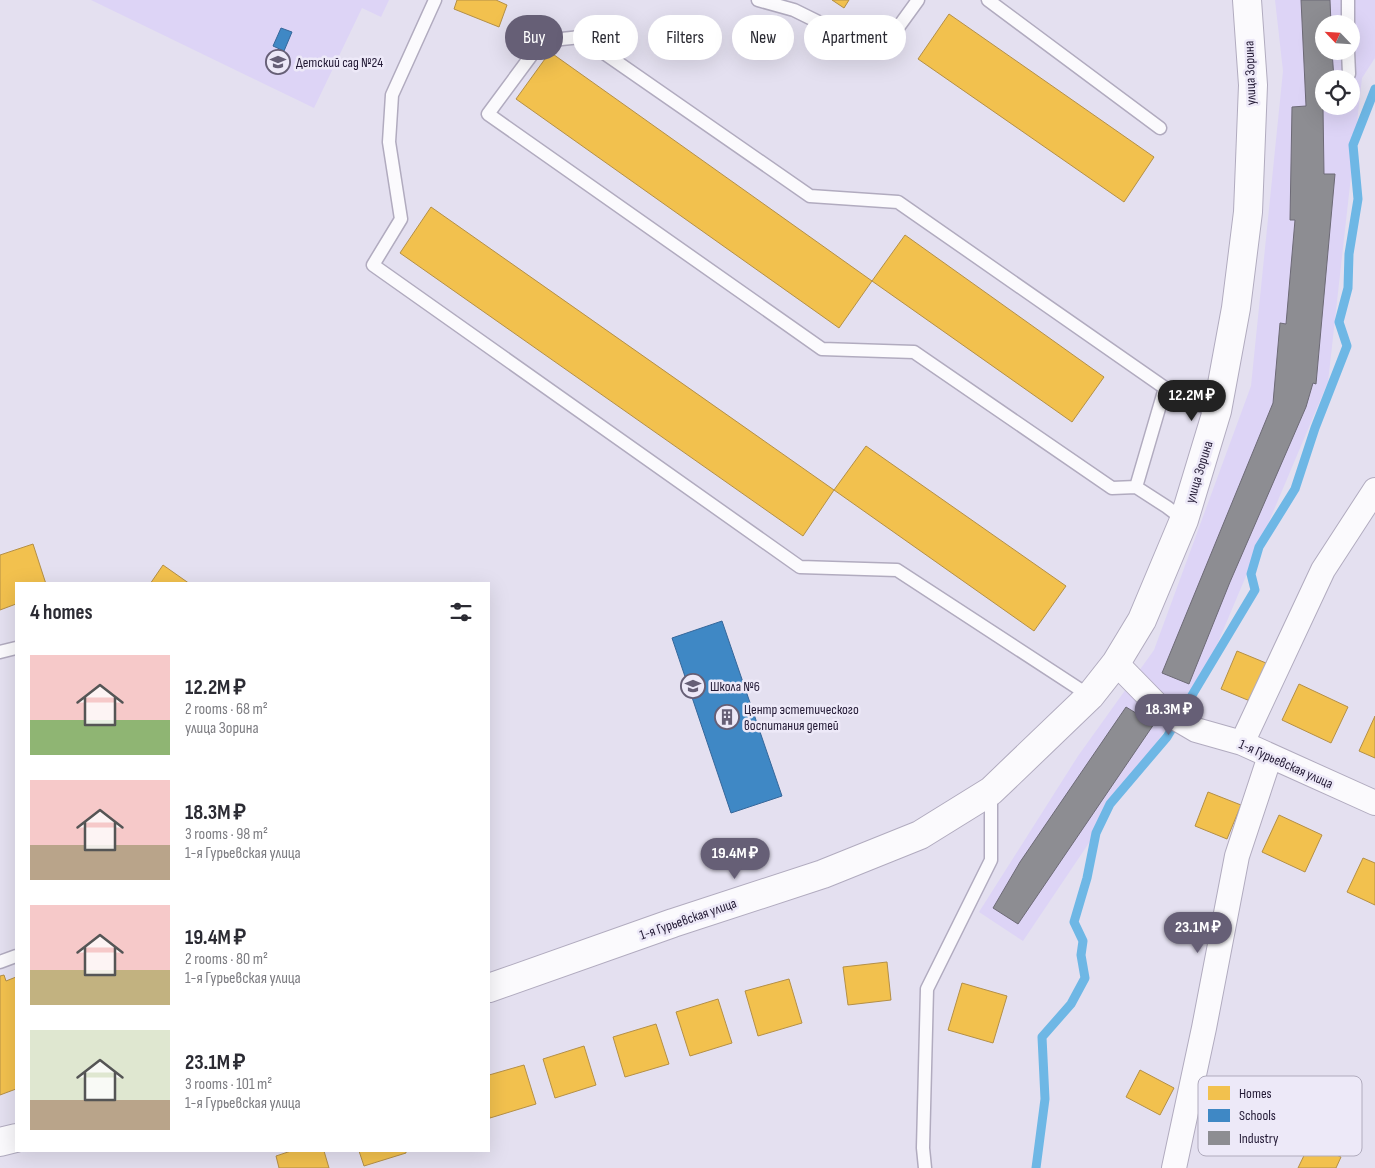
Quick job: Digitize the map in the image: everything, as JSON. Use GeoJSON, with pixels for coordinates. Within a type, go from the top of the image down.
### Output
{"type":"FeatureCollection","features":[{"type":"Feature","properties":{"kind":"main road","name":"улица Зорина"},"geometry":{"type":"LineString","coordinates":[[991,791],[1090,696],[1116,663],[1142,620],[1184,520],[1217,411],[1236,308],[1248,212],[1252,85],[1246,0]]}},
{"type":"Feature","properties":{"kind":"main road","name":"1-я Гурьевская улица"},"geometry":{"type":"LineString","coordinates":[[490,988],[823,874],[920,835],[991,791]]}},
{"type":"Feature","properties":{"kind":"main road"},"geometry":{"type":"LineString","coordinates":[[0,1142],[15,1138]]}},
{"type":"Feature","properties":{"kind":"street"},"geometry":{"type":"LineString","coordinates":[[1242,743],[1323,570],[1375,490]]}},
{"type":"Feature","properties":{"kind":"street","name":"1-я Гурьевская улица"},"geometry":{"type":"LineString","coordinates":[[1116,663],[1162,710],[1196,730],[1242,743],[1375,803]]}},
{"type":"Feature","properties":{"kind":"street"},"geometry":{"type":"LineString","coordinates":[[1176,1167],[1237,856],[1270,756]]}},
{"type":"Feature","properties":{"kind":"lane"},"geometry":{"type":"LineString","coordinates":[[435,0],[392,95],[389,142],[401,219],[373,265],[800,567],[896,570],[1090,696]]}},
{"type":"Feature","properties":{"kind":"lane"},"geometry":{"type":"LineString","coordinates":[[758,0],[794,10],[873,49],[889,40],[918,0]]}},
{"type":"Feature","properties":{"kind":"lane"},"geometry":{"type":"LineString","coordinates":[[988,0],[1160,128]]}},
{"type":"Feature","properties":{"kind":"lane"},"geometry":{"type":"LineString","coordinates":[[1348,0],[1348,15]]}},
{"type":"Feature","properties":{"kind":"lane"},"geometry":{"type":"LineString","coordinates":[[1184,520],[1136,487],[1112,488],[914,352],[822,349],[488,114],[542,41],[581,37],[810,196],[898,202],[1165,388],[1193,403],[1217,411]]}},
{"type":"Feature","properties":{"kind":"lane"},"geometry":{"type":"LineString","coordinates":[[1136,487],[1165,388]]}},
{"type":"Feature","properties":{"kind":"lane"},"geometry":{"type":"LineString","coordinates":[[0,652],[15,648]]}},
{"type":"Feature","properties":{"kind":"lane"},"geometry":{"type":"LineString","coordinates":[[925,1168],[923,1148],[927,989],[991,860],[991,791]]}},
{"type":"Feature","properties":{"kind":"lane"},"geometry":{"type":"LineString","coordinates":[[0,962],[15,956]]}},
{"type":"Feature","properties":{"kind":"shaded area","name":"Детский сад №24"},"geometry":{"type":"Polygon","coordinates":[[[91,0],[389,0],[381,17],[362,8],[314,108],[91,0]]]}},
{"type":"Feature","properties":{"kind":"shaded area"},"geometry":{"type":"Polygon","coordinates":[[[1275,0],[1375,0],[1375,58],[1362,78],[1360,96],[1360,70],[1315,70],[1315,115],[1358,115],[1328,382],[1208,666],[1023,941],[979,912],[1078,756],[1154,650],[1251,386],[1283,71],[1275,0]]]}},
{"type":"Feature","properties":{"kind":"building: Homes"},"geometry":{"type":"Polygon","coordinates":[[[457,0],[496,0],[507,5],[499,27],[454,9],[457,0]]]}},
{"type":"Feature","properties":{"kind":"building: Homes"},"geometry":{"type":"Polygon","coordinates":[[[832,0],[849,0],[844,8],[832,0]]]}},
{"type":"Feature","properties":{"kind":"building: Homes"},"geometry":{"type":"Polygon","coordinates":[[[949,14],[1154,157],[1124,202],[918,59],[949,14]]]}},
{"type":"Feature","properties":{"kind":"building: Homes"},"geometry":{"type":"Polygon","coordinates":[[[544,60],[561,60],[872,281],[839,328],[516,99],[544,60]]]}},
{"type":"Feature","properties":{"kind":"building: Homes"},"geometry":{"type":"Polygon","coordinates":[[[431,207],[834,490],[803,536],[400,253],[431,207]]]}},
{"type":"Feature","properties":{"kind":"building: Homes"},"geometry":{"type":"Polygon","coordinates":[[[905,235],[1104,377],[1072,422],[872,281],[905,235]]]}},
{"type":"Feature","properties":{"kind":"building: Homes"},"geometry":{"type":"Polygon","coordinates":[[[866,446],[1066,586],[1034,631],[834,490],[866,446]]]}},
{"type":"Feature","properties":{"kind":"building: Homes"},"geometry":{"type":"Polygon","coordinates":[[[33,544],[45,582],[15,582],[15,604],[0,610],[0,555],[33,544]]]}},
{"type":"Feature","properties":{"kind":"building: Homes"},"geometry":{"type":"Polygon","coordinates":[[[163,565],[187,582],[151,582],[163,565]]]}},
{"type":"Feature","properties":{"kind":"building: Homes"},"geometry":{"type":"Polygon","coordinates":[[[1237,651],[1266,663],[1250,701],[1221,689],[1237,651]]]}},
{"type":"Feature","properties":{"kind":"building: Homes"},"geometry":{"type":"Polygon","coordinates":[[[1299,684],[1348,707],[1331,743],[1282,720],[1299,684]]]}},
{"type":"Feature","properties":{"kind":"building: Homes"},"geometry":{"type":"Polygon","coordinates":[[[1375,716],[1375,758],[1359,751],[1375,716]]]}},
{"type":"Feature","properties":{"kind":"building: Homes"},"geometry":{"type":"Polygon","coordinates":[[[1208,792],[1241,805],[1227,839],[1195,826],[1208,792]]]}},
{"type":"Feature","properties":{"kind":"building: Homes"},"geometry":{"type":"Polygon","coordinates":[[[1279,815],[1322,835],[1305,872],[1262,852],[1279,815]]]}},
{"type":"Feature","properties":{"kind":"building: Homes"},"geometry":{"type":"Polygon","coordinates":[[[1363,858],[1375,863],[1375,905],[1347,892],[1363,858]]]}},
{"type":"Feature","properties":{"kind":"building: Homes"},"geometry":{"type":"Polygon","coordinates":[[[887,962],[891,1000],[848,1005],[843,967],[887,962]]]}},
{"type":"Feature","properties":{"kind":"building: Homes"},"geometry":{"type":"Polygon","coordinates":[[[4,975],[6,981],[15,977],[15,1089],[0,1095],[0,976],[4,975]]]}},
{"type":"Feature","properties":{"kind":"building: Homes"},"geometry":{"type":"Polygon","coordinates":[[[789,979],[802,1023],[758,1036],[745,991],[789,979]]]}},
{"type":"Feature","properties":{"kind":"building: Homes"},"geometry":{"type":"Polygon","coordinates":[[[962,983],[1007,996],[993,1043],[948,1030],[962,983]]]}},
{"type":"Feature","properties":{"kind":"building: Homes"},"geometry":{"type":"Polygon","coordinates":[[[718,999],[732,1043],[690,1056],[676,1012],[718,999]]]}},
{"type":"Feature","properties":{"kind":"building: Homes"},"geometry":{"type":"Polygon","coordinates":[[[656,1024],[669,1064],[625,1077],[613,1037],[656,1024]]]}},
{"type":"Feature","properties":{"kind":"building: Homes"},"geometry":{"type":"Polygon","coordinates":[[[584,1046],[596,1085],[555,1098],[543,1059],[584,1046]]]}},
{"type":"Feature","properties":{"kind":"building: Homes"},"geometry":{"type":"Polygon","coordinates":[[[524,1065],[536,1104],[490,1118],[490,1075],[524,1065]]]}},
{"type":"Feature","properties":{"kind":"building: Homes"},"geometry":{"type":"Polygon","coordinates":[[[1140,1070],[1174,1088],[1160,1115],[1126,1097],[1140,1070]]]}},
{"type":"Feature","properties":{"kind":"building: Homes"},"geometry":{"type":"Polygon","coordinates":[[[288,1152],[324,1152],[329,1168],[279,1168],[276,1156],[288,1152]]]}},
{"type":"Feature","properties":{"kind":"building: Homes"},"geometry":{"type":"Polygon","coordinates":[[[359,1152],[406,1152],[406,1153],[364,1166],[359,1152]]]}},
{"type":"Feature","properties":{"kind":"building: Homes"},"geometry":{"type":"Polygon","coordinates":[[[1304,1156],[1341,1157],[1336,1168],[1298,1168],[1304,1156]]]}},
{"type":"Feature","properties":{"kind":"building: Schools"},"geometry":{"type":"Polygon","coordinates":[[[281,28],[292,32],[284,51],[273,46],[281,28]]]}},
{"type":"Feature","properties":{"kind":"building: Schools","name":"Центр эстетического воспитания детей"},"geometry":{"type":"Polygon","coordinates":[[[722,621],[782,796],[731,813],[672,638],[722,621]]]}},
{"type":"Feature","properties":{"kind":"building: Industry"},"geometry":{"type":"Polygon","coordinates":[[[1301,0],[1330,0],[1331,15],[1315,15],[1315,60],[1333,60],[1333,70],[1315,70],[1315,115],[1323,115],[1324,174],[1335,174],[1316,384],[1313,383],[1306,407],[1230,582],[1189,684],[1162,673],[1273,403],[1280,323],[1286,324],[1295,220],[1290,220],[1292,107],[1306,106],[1301,0]]]}},
{"type":"Feature","properties":{"kind":"building: Industry"},"geometry":{"type":"Polygon","coordinates":[[[1126,707],[1154,724],[1018,924],[993,908],[1020,862],[1126,707]]]}},
{"type":"Feature","properties":{"kind":"waterway"},"geometry":{"type":"LineString","coordinates":[[1036,1168],[1045,1099],[1042,1037],[1071,1004],[1085,978],[1081,955],[1083,941],[1074,922],[1087,878],[1096,833],[1110,804],[1167,737],[1255,590],[1251,574],[1259,547],[1295,489],[1315,428],[1347,346],[1339,322],[1348,288],[1349,254],[1358,199],[1353,145],[1375,89]]}},
{"type":"Feature","properties":{"kind":"place","name":"Детский сад №24"},"geometry":{"type":"Point","coordinates":[278,62]}},
{"type":"Feature","properties":{"kind":"place","name":"Школа №6"},"geometry":{"type":"Point","coordinates":[693,686]}},
{"type":"Feature","properties":{"kind":"place","name":"Центр эстетического воспитания детей"},"geometry":{"type":"Point","coordinates":[727,717]}}]}
